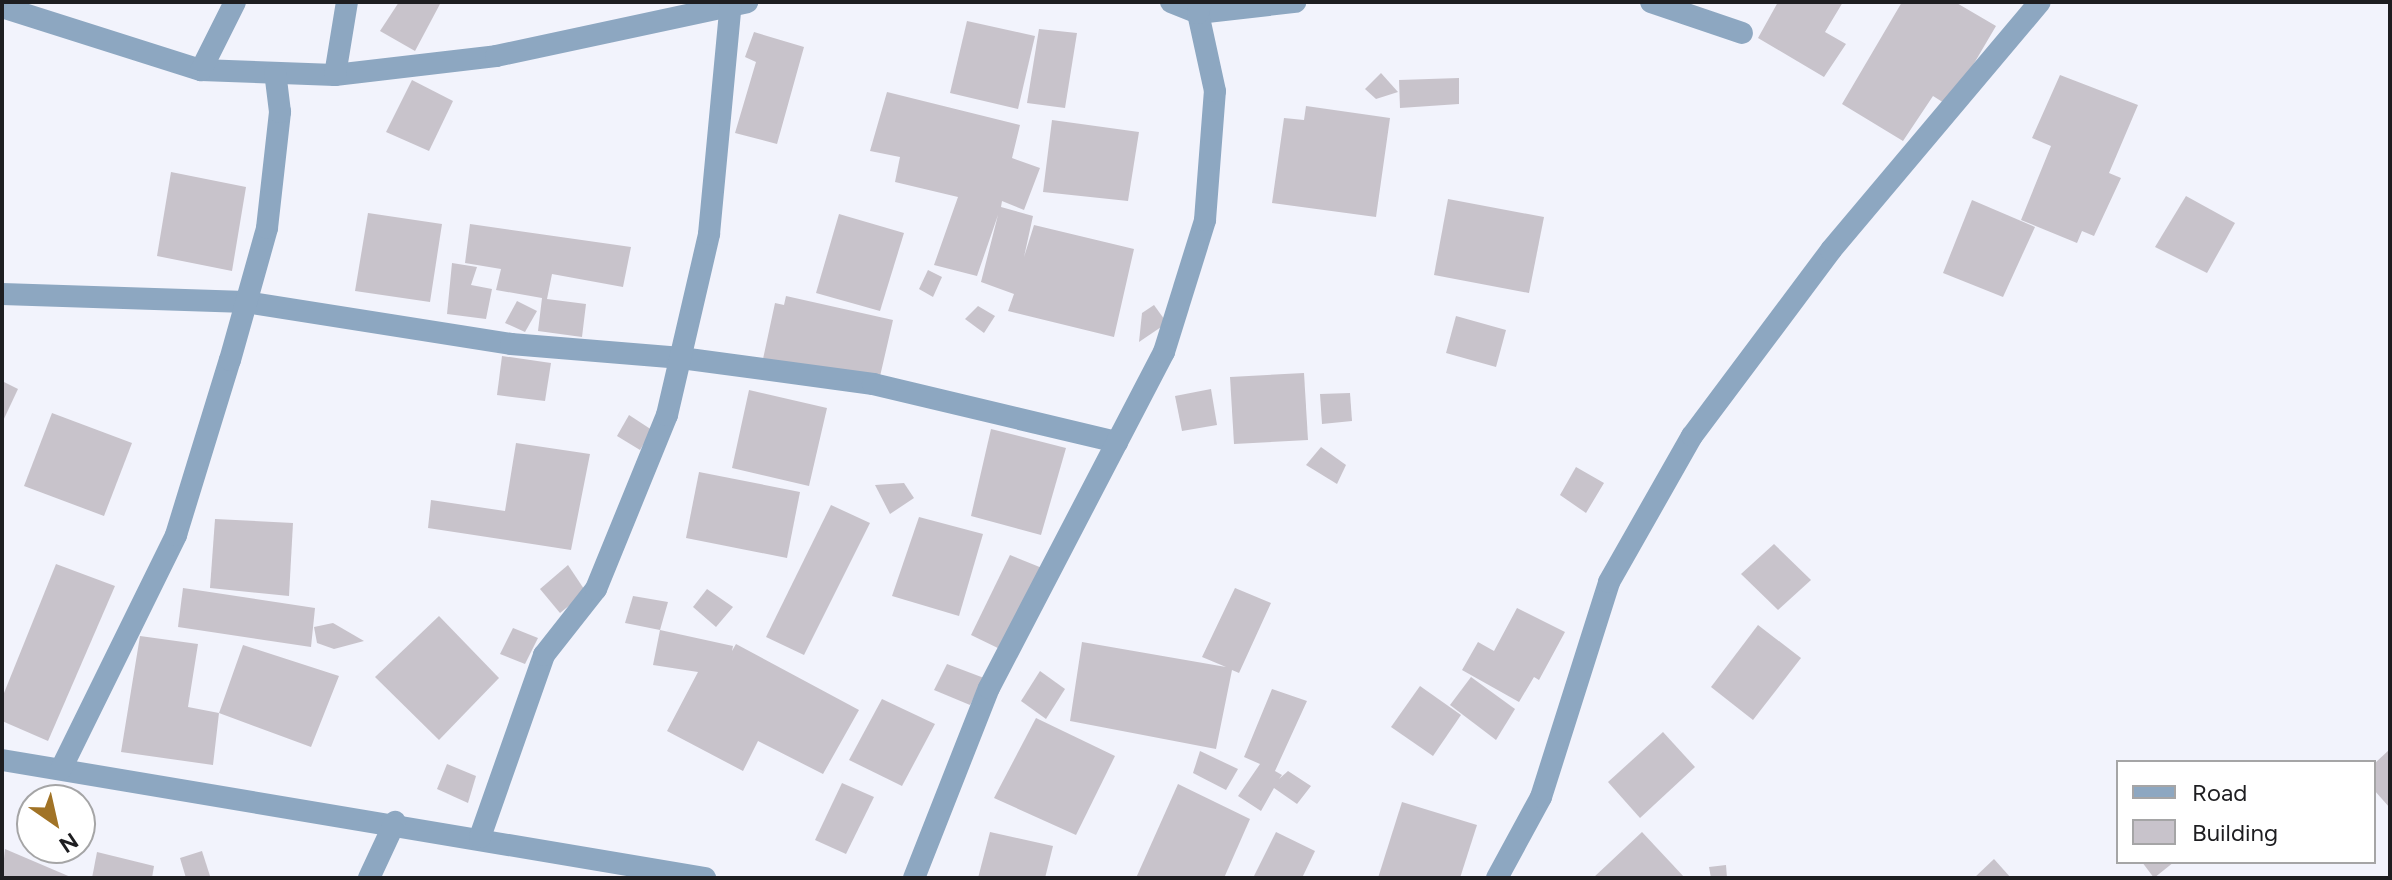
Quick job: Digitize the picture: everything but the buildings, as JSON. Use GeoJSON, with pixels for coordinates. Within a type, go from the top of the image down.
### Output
{"type":"FeatureCollection","features":[{"type":"Feature","properties":{"kind":"street"},"geometry":{"type":"LineString","coordinates":[[201,70],[235,2]]}},
{"type":"Feature","properties":{"kind":"street"},"geometry":{"type":"LineString","coordinates":[[335,75],[347,2]]}},
{"type":"Feature","properties":{"kind":"street"},"geometry":{"type":"LineString","coordinates":[[1171,2],[1200,7],[1295,2]]}},
{"type":"Feature","properties":{"kind":"street"},"geometry":{"type":"LineString","coordinates":[[1651,2],[1742,33]]}},
{"type":"Feature","properties":{"kind":"street"},"geometry":{"type":"LineString","coordinates":[[1497,878],[1541,797],[1609,582],[1692,436],[1831,250],[2040,2]]}},
{"type":"Feature","properties":{"kind":"street"},"geometry":{"type":"LineString","coordinates":[[2,7],[201,70],[335,75],[496,56],[733,3],[709,234],[667,415],[596,589],[544,655],[480,837]]}},
{"type":"Feature","properties":{"kind":"street"},"geometry":{"type":"LineString","coordinates":[[914,878],[989,688],[1164,352],[1205,220],[1215,91],[1200,7]]}},
{"type":"Feature","properties":{"kind":"street"},"geometry":{"type":"LineString","coordinates":[[61,769],[176,535],[267,228],[280,112],[275,73]]}},
{"type":"Feature","properties":{"kind":"street"},"geometry":{"type":"LineString","coordinates":[[2,294],[246,302],[511,344],[681,358],[873,384],[1117,442]]}},
{"type":"Feature","properties":{"kind":"street"},"geometry":{"type":"LineString","coordinates":[[2,760],[395,822],[705,878]]}},
{"type":"Feature","properties":{"kind":"street"},"geometry":{"type":"LineString","coordinates":[[369,878],[395,822]]}}]}
